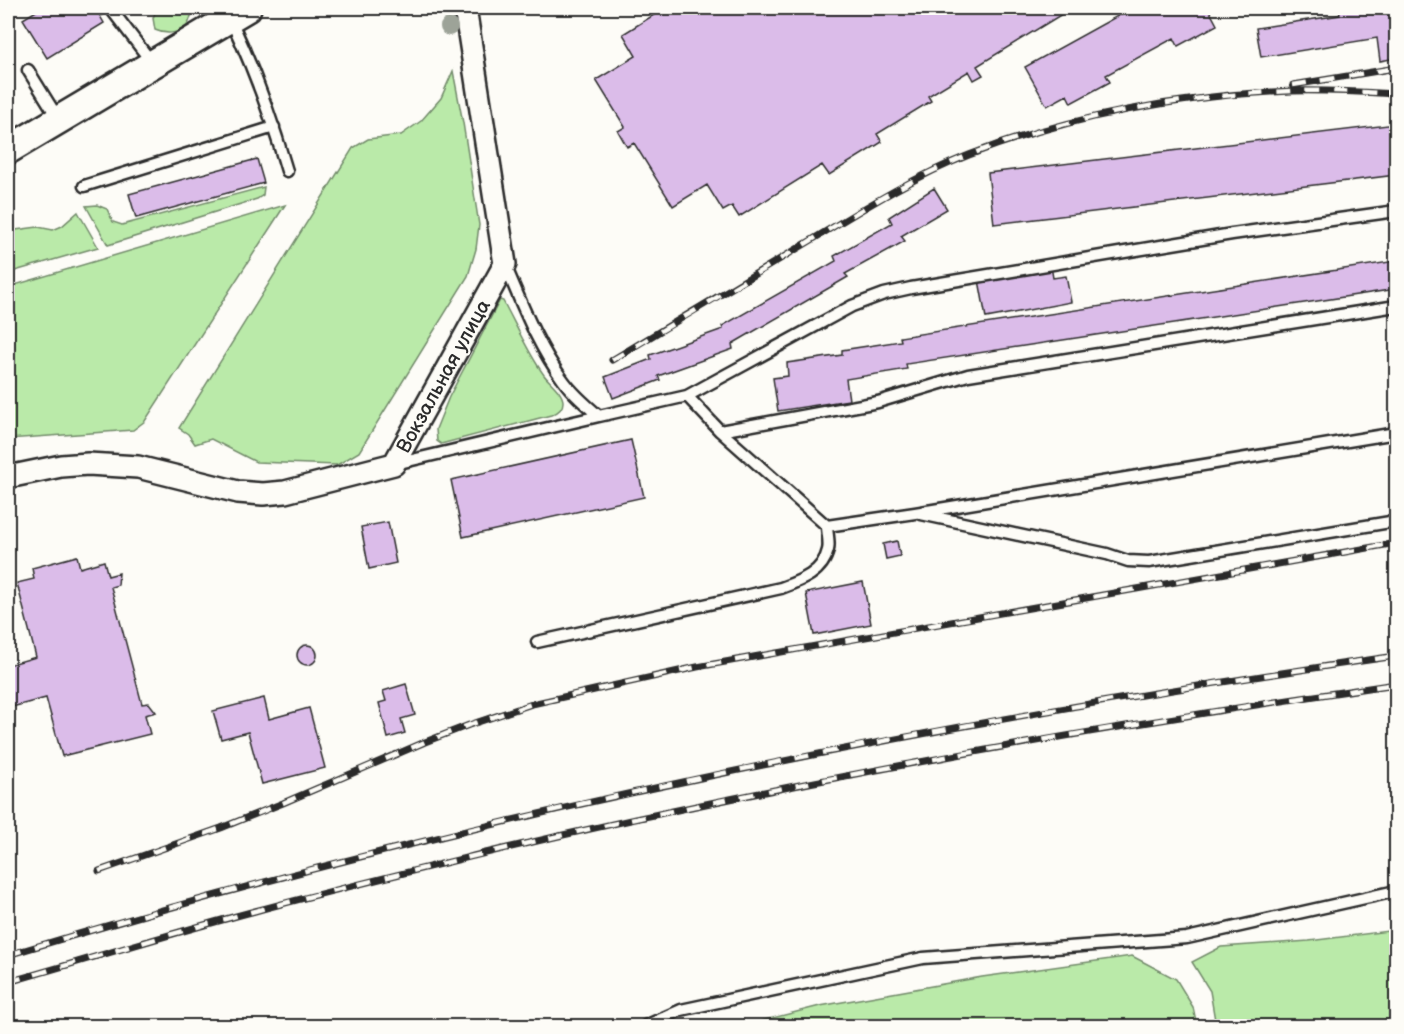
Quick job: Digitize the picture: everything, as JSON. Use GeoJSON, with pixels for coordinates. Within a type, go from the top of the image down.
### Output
{"type":"FeatureCollection","features":[{"type":"Feature","properties":{"kind":"street"},"geometry":{"type":"LineString","coordinates":[[465,8],[505,264]]}},
{"type":"Feature","properties":{"kind":"street"},"geometry":{"type":"LineString","coordinates":[[8,150],[239,13]]}},
{"type":"Feature","properties":{"kind":"street","name":"Вокзальная улица"},"geometry":{"type":"LineString","coordinates":[[8,477],[60,466],[88,464],[138,467],[238,492],[263,494],[285,492],[394,464],[505,264]]}},
{"type":"Feature","properties":{"kind":"lane"},"geometry":{"type":"LineString","coordinates":[[111,9],[153,65]]}},
{"type":"Feature","properties":{"kind":"lane"},"geometry":{"type":"LineString","coordinates":[[239,13],[244,47],[274,127],[287,171]]}},
{"type":"Feature","properties":{"kind":"lane"},"geometry":{"type":"LineString","coordinates":[[28,70],[59,120]]}},
{"type":"Feature","properties":{"kind":"lane"},"geometry":{"type":"LineString","coordinates":[[84,186],[274,127]]}},
{"type":"Feature","properties":{"kind":"lane"},"geometry":{"type":"LineString","coordinates":[[394,464],[687,396],[852,306],[884,294],[1232,234],[1396,211]]}},
{"type":"Feature","properties":{"kind":"lane"},"geometry":{"type":"LineString","coordinates":[[505,264],[525,313],[545,353],[564,382],[599,416]]}},
{"type":"Feature","properties":{"kind":"lane"},"geometry":{"type":"LineString","coordinates":[[720,431],[878,402],[968,375],[1396,306]]}},
{"type":"Feature","properties":{"kind":"lane"},"geometry":{"type":"LineString","coordinates":[[537,642],[781,588],[807,578],[821,565],[829,549],[826,526],[720,431],[687,396]]}},
{"type":"Feature","properties":{"kind":"lane"},"geometry":{"type":"LineString","coordinates":[[826,526],[1396,433]]}},
{"type":"Feature","properties":{"kind":"lane"},"geometry":{"type":"LineString","coordinates":[[915,513],[1107,554],[1128,561],[1149,562],[1396,522]]}},
{"type":"Feature","properties":{"kind":"lane"},"geometry":{"type":"LineString","coordinates":[[645,1026],[681,1010],[923,958],[1188,938],[1396,891]]}},
{"type":"Feature","properties":{"kind":"green space"},"geometry":{"type":"Polygon","coordinates":[[[157,8],[194,8],[187,26],[179,31],[164,33],[155,30],[153,18],[157,8]]]}},
{"type":"Feature","properties":{"kind":"green space"},"geometry":{"type":"Polygon","coordinates":[[[453,71],[479,225],[476,249],[468,276],[359,452],[337,465],[256,462],[211,439],[195,444],[188,434],[179,428],[353,148],[368,139],[401,135],[421,121],[441,98],[453,71]]]}},
{"type":"Feature","properties":{"kind":"green space"},"geometry":{"type":"Polygon","coordinates":[[[264,187],[263,195],[257,199],[108,245],[86,206],[97,205],[107,209],[113,222],[122,225],[264,187]]]}},
{"type":"Feature","properties":{"kind":"green space"},"geometry":{"type":"Polygon","coordinates":[[[285,205],[145,421],[133,430],[8,439],[8,287],[285,205]]]}},
{"type":"Feature","properties":{"kind":"green space"},"geometry":{"type":"Polygon","coordinates":[[[78,212],[98,247],[8,273],[8,231],[38,227],[53,230],[62,226],[78,212]]]}},
{"type":"Feature","properties":{"kind":"green space"},"geometry":{"type":"Polygon","coordinates":[[[500,300],[503,301],[538,366],[561,395],[562,407],[551,415],[441,444],[437,441],[436,429],[449,397],[500,300]]]}},
{"type":"Feature","properties":{"kind":"green space"},"geometry":{"type":"Polygon","coordinates":[[[1396,930],[1396,1026],[1216,1026],[1210,991],[1192,962],[1221,947],[1309,941],[1396,930]]]}},
{"type":"Feature","properties":{"kind":"green space"},"geometry":{"type":"Polygon","coordinates":[[[1132,956],[1176,979],[1193,1007],[1197,1026],[741,1026],[820,1006],[982,977],[1132,956]]]}},
{"type":"Feature","properties":{"kind":"building"},"geometry":{"type":"Polygon","coordinates":[[[41,8],[114,8],[100,16],[104,23],[47,58],[23,19],[41,8]]]}},
{"type":"Feature","properties":{"kind":"building"},"geometry":{"type":"Polygon","coordinates":[[[665,8],[1072,8],[977,66],[983,75],[974,80],[969,71],[928,96],[931,101],[877,134],[882,142],[829,175],[822,165],[739,217],[732,206],[723,211],[707,185],[673,206],[634,143],[627,147],[618,131],[625,127],[596,80],[636,56],[623,34],[665,8]]]}},
{"type":"Feature","properties":{"kind":"building"},"geometry":{"type":"Polygon","coordinates":[[[1132,8],[1208,8],[1217,25],[1178,46],[1174,38],[1106,75],[1110,82],[1071,103],[1067,95],[1047,106],[1025,67],[1132,8]]]}},
{"type":"Feature","properties":{"kind":"building"},"geometry":{"type":"Polygon","coordinates":[[[1339,8],[1396,8],[1396,58],[1380,61],[1377,38],[1261,57],[1256,28],[1340,15],[1339,8]]]}},
{"type":"Feature","properties":{"kind":"building"},"geometry":{"type":"Polygon","coordinates":[[[1396,124],[1396,175],[994,224],[988,173],[1396,124]]]}},
{"type":"Feature","properties":{"kind":"building"},"geometry":{"type":"Polygon","coordinates":[[[257,159],[264,183],[136,218],[129,194],[257,159]]]}},
{"type":"Feature","properties":{"kind":"building"},"geometry":{"type":"Polygon","coordinates":[[[934,188],[947,209],[901,236],[905,241],[845,274],[848,277],[732,344],[733,349],[658,376],[660,380],[613,398],[605,377],[651,359],[650,355],[723,329],[722,326],[836,261],[834,256],[892,223],[889,217],[934,188]]]}},
{"type":"Feature","properties":{"kind":"building"},"geometry":{"type":"Polygon","coordinates":[[[1396,261],[1396,289],[906,364],[907,369],[846,379],[849,400],[778,411],[773,378],[788,376],[787,363],[842,355],[842,350],[901,341],[900,337],[1396,261]]]}},
{"type":"Feature","properties":{"kind":"building"},"geometry":{"type":"Polygon","coordinates":[[[1051,266],[1053,278],[1066,276],[1071,302],[986,318],[979,280],[1051,266]]]}},
{"type":"Feature","properties":{"kind":"building"},"geometry":{"type":"Polygon","coordinates":[[[631,440],[644,497],[463,537],[451,480],[631,440]]]}},
{"type":"Feature","properties":{"kind":"building"},"geometry":{"type":"Polygon","coordinates":[[[388,522],[396,563],[369,569],[361,527],[388,522]]]}},
{"type":"Feature","properties":{"kind":"building"},"geometry":{"type":"Polygon","coordinates":[[[897,541],[900,556],[886,559],[883,544],[897,541]]]}},
{"type":"Feature","properties":{"kind":"building"},"geometry":{"type":"Polygon","coordinates":[[[77,556],[80,568],[104,561],[108,576],[119,573],[118,585],[111,587],[142,704],[149,703],[156,712],[145,715],[150,734],[62,756],[46,698],[8,708],[8,665],[36,657],[17,583],[34,579],[32,568],[77,556]]]}},
{"type":"Feature","properties":{"kind":"building"},"geometry":{"type":"Polygon","coordinates":[[[863,582],[871,624],[814,635],[806,593],[863,582]]]}},
{"type":"Feature","properties":{"kind":"building"},"geometry":{"type":"Polygon","coordinates":[[[303,645],[311,645],[317,651],[317,659],[311,665],[303,665],[297,659],[297,651],[303,645]]]}},
{"type":"Feature","properties":{"kind":"building"},"geometry":{"type":"Polygon","coordinates":[[[406,684],[415,715],[401,719],[405,733],[388,738],[379,703],[386,701],[383,691],[406,684]]]}},
{"type":"Feature","properties":{"kind":"building"},"geometry":{"type":"Polygon","coordinates":[[[264,698],[269,719],[309,708],[325,768],[262,784],[248,732],[221,739],[213,711],[264,698]]]}},
{"type":"Feature","properties":{"kind":"railway"},"geometry":{"type":"LineString","coordinates":[[1293,85],[1396,68]]}},
{"type":"Feature","properties":{"kind":"railway"},"geometry":{"type":"LineString","coordinates":[[612,360],[888,195],[928,173],[1007,141],[1128,110],[1210,97],[1305,91],[1396,94]]}},
{"type":"Feature","properties":{"kind":"railway"},"geometry":{"type":"LineString","coordinates":[[99,871],[221,828],[425,742],[532,704],[697,667],[1396,543]]}},
{"type":"Feature","properties":{"kind":"railway"},"geometry":{"type":"LineString","coordinates":[[8,955],[178,905],[350,859],[523,817],[696,779],[1045,712],[1220,682],[1396,656]]}},
{"type":"Feature","properties":{"kind":"railway"},"geometry":{"type":"LineString","coordinates":[[8,982],[193,928],[314,896],[602,826],[941,758],[1168,719],[1396,684]]}}]}
